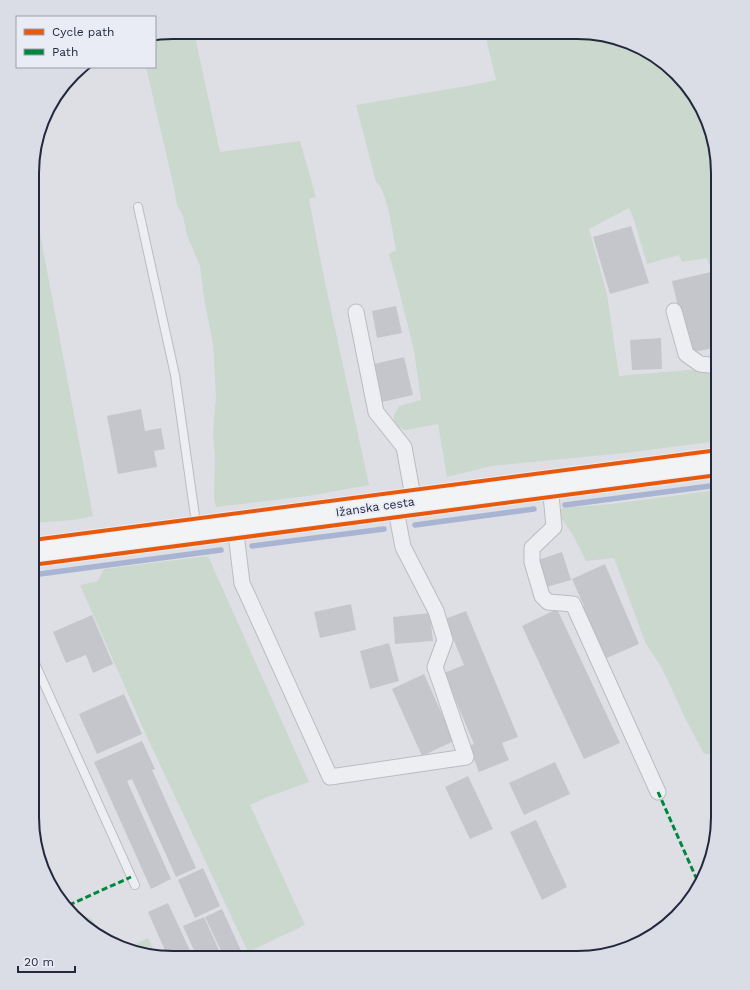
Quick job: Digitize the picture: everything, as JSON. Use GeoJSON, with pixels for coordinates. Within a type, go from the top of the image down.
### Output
{"type":"FeatureCollection","features":[{"type":"Feature","properties":{"kind":"street"},"geometry":{"type":"LineString","coordinates":[[674,311],[686,354],[700,364],[711,365]]}},
{"type":"Feature","properties":{"kind":"street"},"geometry":{"type":"LineString","coordinates":[[235,526],[242,583],[330,777],[466,757],[435,667],[445,640],[436,611],[403,547],[405,503],[404,447],[376,412],[356,312]]}},
{"type":"Feature","properties":{"kind":"street","name":"Ižanska cesta"},"geometry":{"type":"LineString","coordinates":[[39,551],[711,463]]}},
{"type":"Feature","properties":{"kind":"street"},"geometry":{"type":"LineString","coordinates":[[550,484],[554,527],[532,548],[532,562],[542,596],[548,602],[573,604],[658,792]]}},
{"type":"Feature","properties":{"kind":"lane"},"geometry":{"type":"LineString","coordinates":[[138,207],[175,376],[197,531]]}},
{"type":"Feature","properties":{"kind":"lane"},"geometry":{"type":"LineString","coordinates":[[39,672],[135,885]]}},
{"type":"Feature","properties":{"kind":"shaded area"},"geometry":{"type":"Polygon","coordinates":[[[196,39],[220,152],[300,141],[316,197],[309,199],[323,273],[369,485],[308,496],[216,507],[214,498],[215,457],[213,433],[216,396],[213,344],[204,298],[200,266],[187,235],[183,216],[177,205],[146,68],[156,68],[156,40],[196,39]]]}},
{"type":"Feature","properties":{"kind":"shaded area"},"geometry":{"type":"Polygon","coordinates":[[[486,39],[594,40],[628,49],[665,72],[678,85],[697,114],[704,130],[711,165],[711,267],[706,258],[682,262],[679,255],[647,264],[629,208],[589,229],[607,294],[619,376],[688,370],[711,371],[711,442],[625,453],[491,466],[447,477],[438,424],[405,430],[393,425],[394,415],[399,406],[421,400],[414,350],[389,254],[396,250],[389,213],[383,193],[380,186],[376,182],[356,105],[496,80],[486,39]]]}},
{"type":"Feature","properties":{"kind":"shaded area"},"geometry":{"type":"Polygon","coordinates":[[[39,228],[93,516],[74,520],[39,523],[39,228]]]}},
{"type":"Feature","properties":{"kind":"shaded area"},"geometry":{"type":"Polygon","coordinates":[[[711,491],[711,754],[704,754],[685,718],[662,668],[646,644],[614,558],[586,561],[573,535],[560,516],[562,508],[611,504],[711,491]]]}},
{"type":"Feature","properties":{"kind":"shaded area"},"geometry":{"type":"Polygon","coordinates":[[[208,556],[309,782],[250,805],[305,925],[250,951],[248,951],[147,737],[80,585],[98,581],[104,569],[208,556]]]}},
{"type":"Feature","properties":{"kind":"shaded area"},"geometry":{"type":"Polygon","coordinates":[[[83,916],[84,916],[92,919],[94,925],[83,916]]]}},
{"type":"Feature","properties":{"kind":"shaded area"},"geometry":{"type":"Polygon","coordinates":[[[148,938],[153,949],[139,946],[134,945],[148,938]]]}},
{"type":"Feature","properties":{"kind":"building"},"geometry":{"type":"Polygon","coordinates":[[[631,226],[649,283],[610,294],[593,237],[631,226]]]}},
{"type":"Feature","properties":{"kind":"building"},"geometry":{"type":"Polygon","coordinates":[[[711,272],[711,348],[689,353],[672,281],[711,272]]]}},
{"type":"Feature","properties":{"kind":"building"},"geometry":{"type":"Polygon","coordinates":[[[396,306],[402,333],[377,338],[372,311],[396,306]]]}},
{"type":"Feature","properties":{"kind":"building"},"geometry":{"type":"Polygon","coordinates":[[[661,338],[662,369],[632,370],[630,340],[661,338]]]}},
{"type":"Feature","properties":{"kind":"building"},"geometry":{"type":"Polygon","coordinates":[[[404,357],[413,395],[382,402],[374,364],[404,357]]]}},
{"type":"Feature","properties":{"kind":"building"},"geometry":{"type":"Polygon","coordinates":[[[141,409],[145,431],[161,428],[165,449],[154,451],[157,467],[118,474],[107,416],[141,409]]]}},
{"type":"Feature","properties":{"kind":"building"},"geometry":{"type":"Polygon","coordinates":[[[562,552],[571,580],[543,588],[535,561],[562,552]]]}},
{"type":"Feature","properties":{"kind":"building"},"geometry":{"type":"Polygon","coordinates":[[[605,564],[639,644],[602,660],[579,608],[584,606],[572,579],[605,564]]]}},
{"type":"Feature","properties":{"kind":"building"},"geometry":{"type":"Polygon","coordinates":[[[351,604],[356,630],[320,638],[314,612],[351,604]]]}},
{"type":"Feature","properties":{"kind":"building"},"geometry":{"type":"Polygon","coordinates":[[[557,609],[620,743],[584,759],[522,626],[557,609]]]}},
{"type":"Feature","properties":{"kind":"building"},"geometry":{"type":"Polygon","coordinates":[[[466,611],[518,737],[502,743],[509,760],[479,772],[469,746],[474,744],[444,673],[464,665],[445,619],[466,611]]]}},
{"type":"Feature","properties":{"kind":"building"},"geometry":{"type":"Polygon","coordinates":[[[430,613],[433,641],[395,644],[393,617],[430,613]]]}},
{"type":"Feature","properties":{"kind":"building"},"geometry":{"type":"Polygon","coordinates":[[[92,615],[113,664],[93,673],[86,655],[66,663],[53,632],[92,615]]]}},
{"type":"Feature","properties":{"kind":"building"},"geometry":{"type":"Polygon","coordinates":[[[389,643],[399,681],[370,689],[360,651],[389,643]]]}},
{"type":"Feature","properties":{"kind":"building"},"geometry":{"type":"Polygon","coordinates":[[[424,674],[454,741],[422,756],[392,689],[424,674]]]}},
{"type":"Feature","properties":{"kind":"building"},"geometry":{"type":"Polygon","coordinates":[[[124,694],[142,734],[97,754],[79,714],[124,694]]]}},
{"type":"Feature","properties":{"kind":"building"},"geometry":{"type":"Polygon","coordinates":[[[142,741],[155,769],[152,770],[196,868],[176,877],[132,779],[127,781],[171,879],[151,889],[94,762],[142,741]]]}},
{"type":"Feature","properties":{"kind":"building"},"geometry":{"type":"Polygon","coordinates":[[[555,762],[570,794],[524,815],[509,783],[555,762]]]}},
{"type":"Feature","properties":{"kind":"building"},"geometry":{"type":"Polygon","coordinates":[[[468,776],[493,829],[470,839],[445,787],[468,776]]]}},
{"type":"Feature","properties":{"kind":"building"},"geometry":{"type":"Polygon","coordinates":[[[536,820],[567,887],[542,900],[510,832],[536,820]]]}},
{"type":"Feature","properties":{"kind":"building"},"geometry":{"type":"Polygon","coordinates":[[[203,868],[220,906],[195,918],[178,880],[203,868]]]}},
{"type":"Feature","properties":{"kind":"building"},"geometry":{"type":"Polygon","coordinates":[[[168,903],[190,951],[165,951],[148,912],[168,903]]]}},
{"type":"Feature","properties":{"kind":"building"},"geometry":{"type":"Polygon","coordinates":[[[222,909],[241,951],[221,951],[205,917],[222,909]]]}},
{"type":"Feature","properties":{"kind":"building"},"geometry":{"type":"Polygon","coordinates":[[[204,917],[219,951],[194,951],[183,926],[204,917]]]}},
{"type":"Feature","properties":{"kind":"waterway"},"geometry":{"type":"LineString","coordinates":[[565,505],[711,486]]}},
{"type":"Feature","properties":{"kind":"waterway"},"geometry":{"type":"LineString","coordinates":[[415,525],[534,509]]}},
{"type":"Feature","properties":{"kind":"waterway"},"geometry":{"type":"LineString","coordinates":[[252,546],[384,529]]}},
{"type":"Feature","properties":{"kind":"waterway"},"geometry":{"type":"LineString","coordinates":[[39,574],[221,550]]}},
{"type":"Feature","properties":{"kind":"marked path"},"geometry":{"type":"LineString","coordinates":[[658,792],[696,878]]}},
{"type":"Feature","properties":{"kind":"marked path"},"geometry":{"type":"LineString","coordinates":[[72,904],[131,877]]}},
{"type":"Feature","properties":{"kind":"cycle path"},"geometry":{"type":"LineString","coordinates":[[39,539],[711,451]]}},
{"type":"Feature","properties":{"kind":"cycle path"},"geometry":{"type":"LineString","coordinates":[[39,564],[711,476]]}}]}
